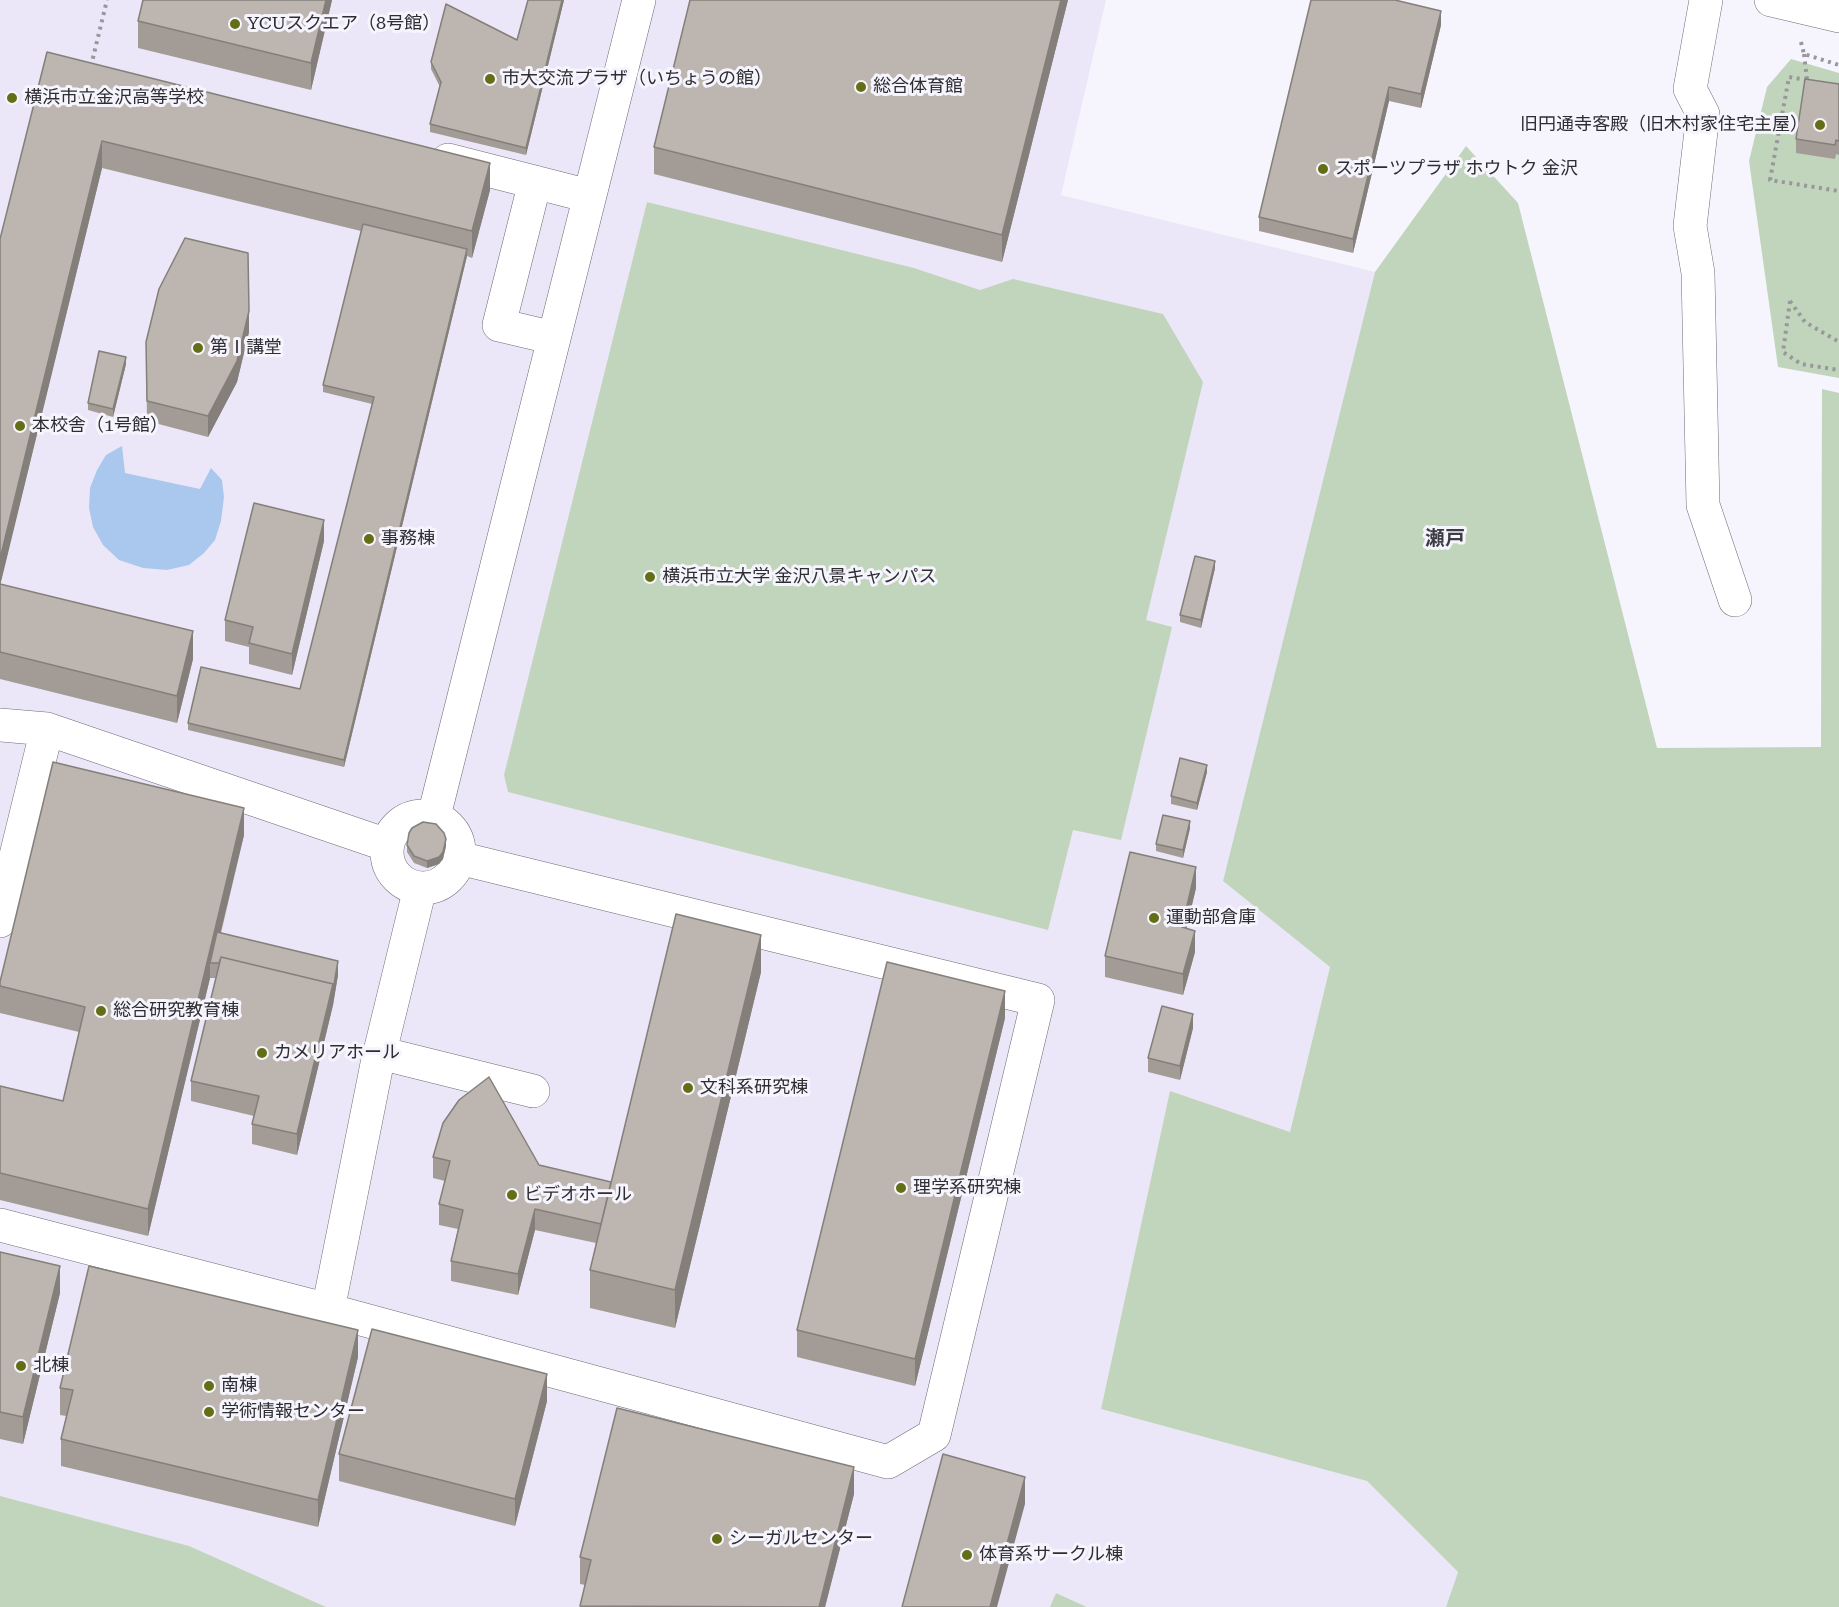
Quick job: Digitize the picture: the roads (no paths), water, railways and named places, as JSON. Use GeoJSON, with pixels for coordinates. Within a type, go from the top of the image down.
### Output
{"type":"FeatureCollection","features":[{"type":"Feature","properties":{"kind":"street"},"geometry":{"type":"LineString","coordinates":[[434,816],[639,0]]}},
{"type":"Feature","properties":{"kind":"street"},"geometry":{"type":"LineString","coordinates":[[1706,0],[1690,89],[1703,114],[1690,226],[1698,273],[1703,505],[1735,600]]}},
{"type":"Feature","properties":{"kind":"street"},"geometry":{"type":"LineString","coordinates":[[1771,0],[1839,16]]}},
{"type":"Feature","properties":{"kind":"street"},"geometry":{"type":"LineString","coordinates":[[420,153],[589,196]]}},
{"type":"Feature","properties":{"kind":"street"},"geometry":{"type":"LineString","coordinates":[[535,182],[499,325],[554,338]]}},
{"type":"Feature","properties":{"kind":"street"},"geometry":{"type":"LineString","coordinates":[[0,725],[47,729],[387,845]]}},
{"type":"Feature","properties":{"kind":"street"},"geometry":{"type":"LineString","coordinates":[[0,921],[47,729]]}},
{"type":"Feature","properties":{"kind":"street"},"geometry":{"type":"LineString","coordinates":[[420,815],[434,816],[444,821],[452,829],[458,840],[459,858],[452,874],[443,882],[432,887],[420,888],[408,885],[391,869],[387,857],[387,845],[391,834],[408,818],[420,815]]}},
{"type":"Feature","properties":{"kind":"street"},"geometry":{"type":"LineString","coordinates":[[0,1225],[328,1310],[888,1462],[934,1435],[1038,1000],[459,858]]}},
{"type":"Feature","properties":{"kind":"street"},"geometry":{"type":"LineString","coordinates":[[328,1310],[380,1053],[420,888]]}},
{"type":"Feature","properties":{"kind":"street"},"geometry":{"type":"LineString","coordinates":[[380,1053],[533,1091]]}},
{"type":"Feature","properties":{"kind":"water"},"geometry":{"type":"Polygon","coordinates":[[[122,446],[125,473],[200,489],[211,468],[222,480],[224,497],[221,521],[215,540],[189,565],[167,570],[143,568],[119,560],[103,545],[93,527],[89,508],[90,488],[106,455],[122,446]]]}},
{"type":"Feature","properties":{"kind":"place","name":"YCUスクエア（8号館）"},"geometry":{"type":"Point","coordinates":[235,24]}},
{"type":"Feature","properties":{"kind":"place","name":"市大交流プラザ（いちょうの館）"},"geometry":{"type":"Point","coordinates":[490,79]}},
{"type":"Feature","properties":{"kind":"place","name":"総合体育館"},"geometry":{"type":"Point","coordinates":[861,87]}},
{"type":"Feature","properties":{"kind":"place","name":"横浜市立金沢高等学校"},"geometry":{"type":"Point","coordinates":[12,98]}},
{"type":"Feature","properties":{"kind":"place","name":"旧円通寺客殿（旧木村家住宅主屋）"},"geometry":{"type":"Point","coordinates":[1820,125]}},
{"type":"Feature","properties":{"kind":"place","name":"スポーツプラザ ホウトク 金沢"},"geometry":{"type":"Point","coordinates":[1323,169]}},
{"type":"Feature","properties":{"kind":"place","name":"第Ⅰ講堂"},"geometry":{"type":"Point","coordinates":[198,348]}},
{"type":"Feature","properties":{"kind":"place","name":"本校舎（1号館）"},"geometry":{"type":"Point","coordinates":[20,426]}},
{"type":"Feature","properties":{"kind":"place","name":"事務棟"},"geometry":{"type":"Point","coordinates":[369,539]}},
{"type":"Feature","properties":{"kind":"place","name":"横浜市立大学 金沢八景キャンパス"},"geometry":{"type":"Point","coordinates":[650,577]}},
{"type":"Feature","properties":{"kind":"place","name":"運動部倉庫"},"geometry":{"type":"Point","coordinates":[1154,918]}},
{"type":"Feature","properties":{"kind":"place","name":"総合研究教育棟"},"geometry":{"type":"Point","coordinates":[101,1011]}},
{"type":"Feature","properties":{"kind":"place","name":"カメリアホール"},"geometry":{"type":"Point","coordinates":[262,1053]}},
{"type":"Feature","properties":{"kind":"place","name":"文科系研究棟"},"geometry":{"type":"Point","coordinates":[688,1088]}},
{"type":"Feature","properties":{"kind":"place","name":"理学系研究棟"},"geometry":{"type":"Point","coordinates":[901,1188]}},
{"type":"Feature","properties":{"kind":"place","name":"ビデオホール"},"geometry":{"type":"Point","coordinates":[512,1195]}},
{"type":"Feature","properties":{"kind":"place","name":"北棟"},"geometry":{"type":"Point","coordinates":[21,1366]}},
{"type":"Feature","properties":{"kind":"place","name":"南棟"},"geometry":{"type":"Point","coordinates":[209,1386]}},
{"type":"Feature","properties":{"kind":"place","name":"学術情報センター"},"geometry":{"type":"Point","coordinates":[209,1412]}},
{"type":"Feature","properties":{"kind":"place","name":"シーガルセンター"},"geometry":{"type":"Point","coordinates":[717,1539]}},
{"type":"Feature","properties":{"kind":"place","name":"体育系サークル棟"},"geometry":{"type":"Point","coordinates":[967,1555]}},
{"type":"Feature","properties":{"kind":"district","name":"瀬戸"},"geometry":{"type":"Point","coordinates":[1445,539]}}]}
